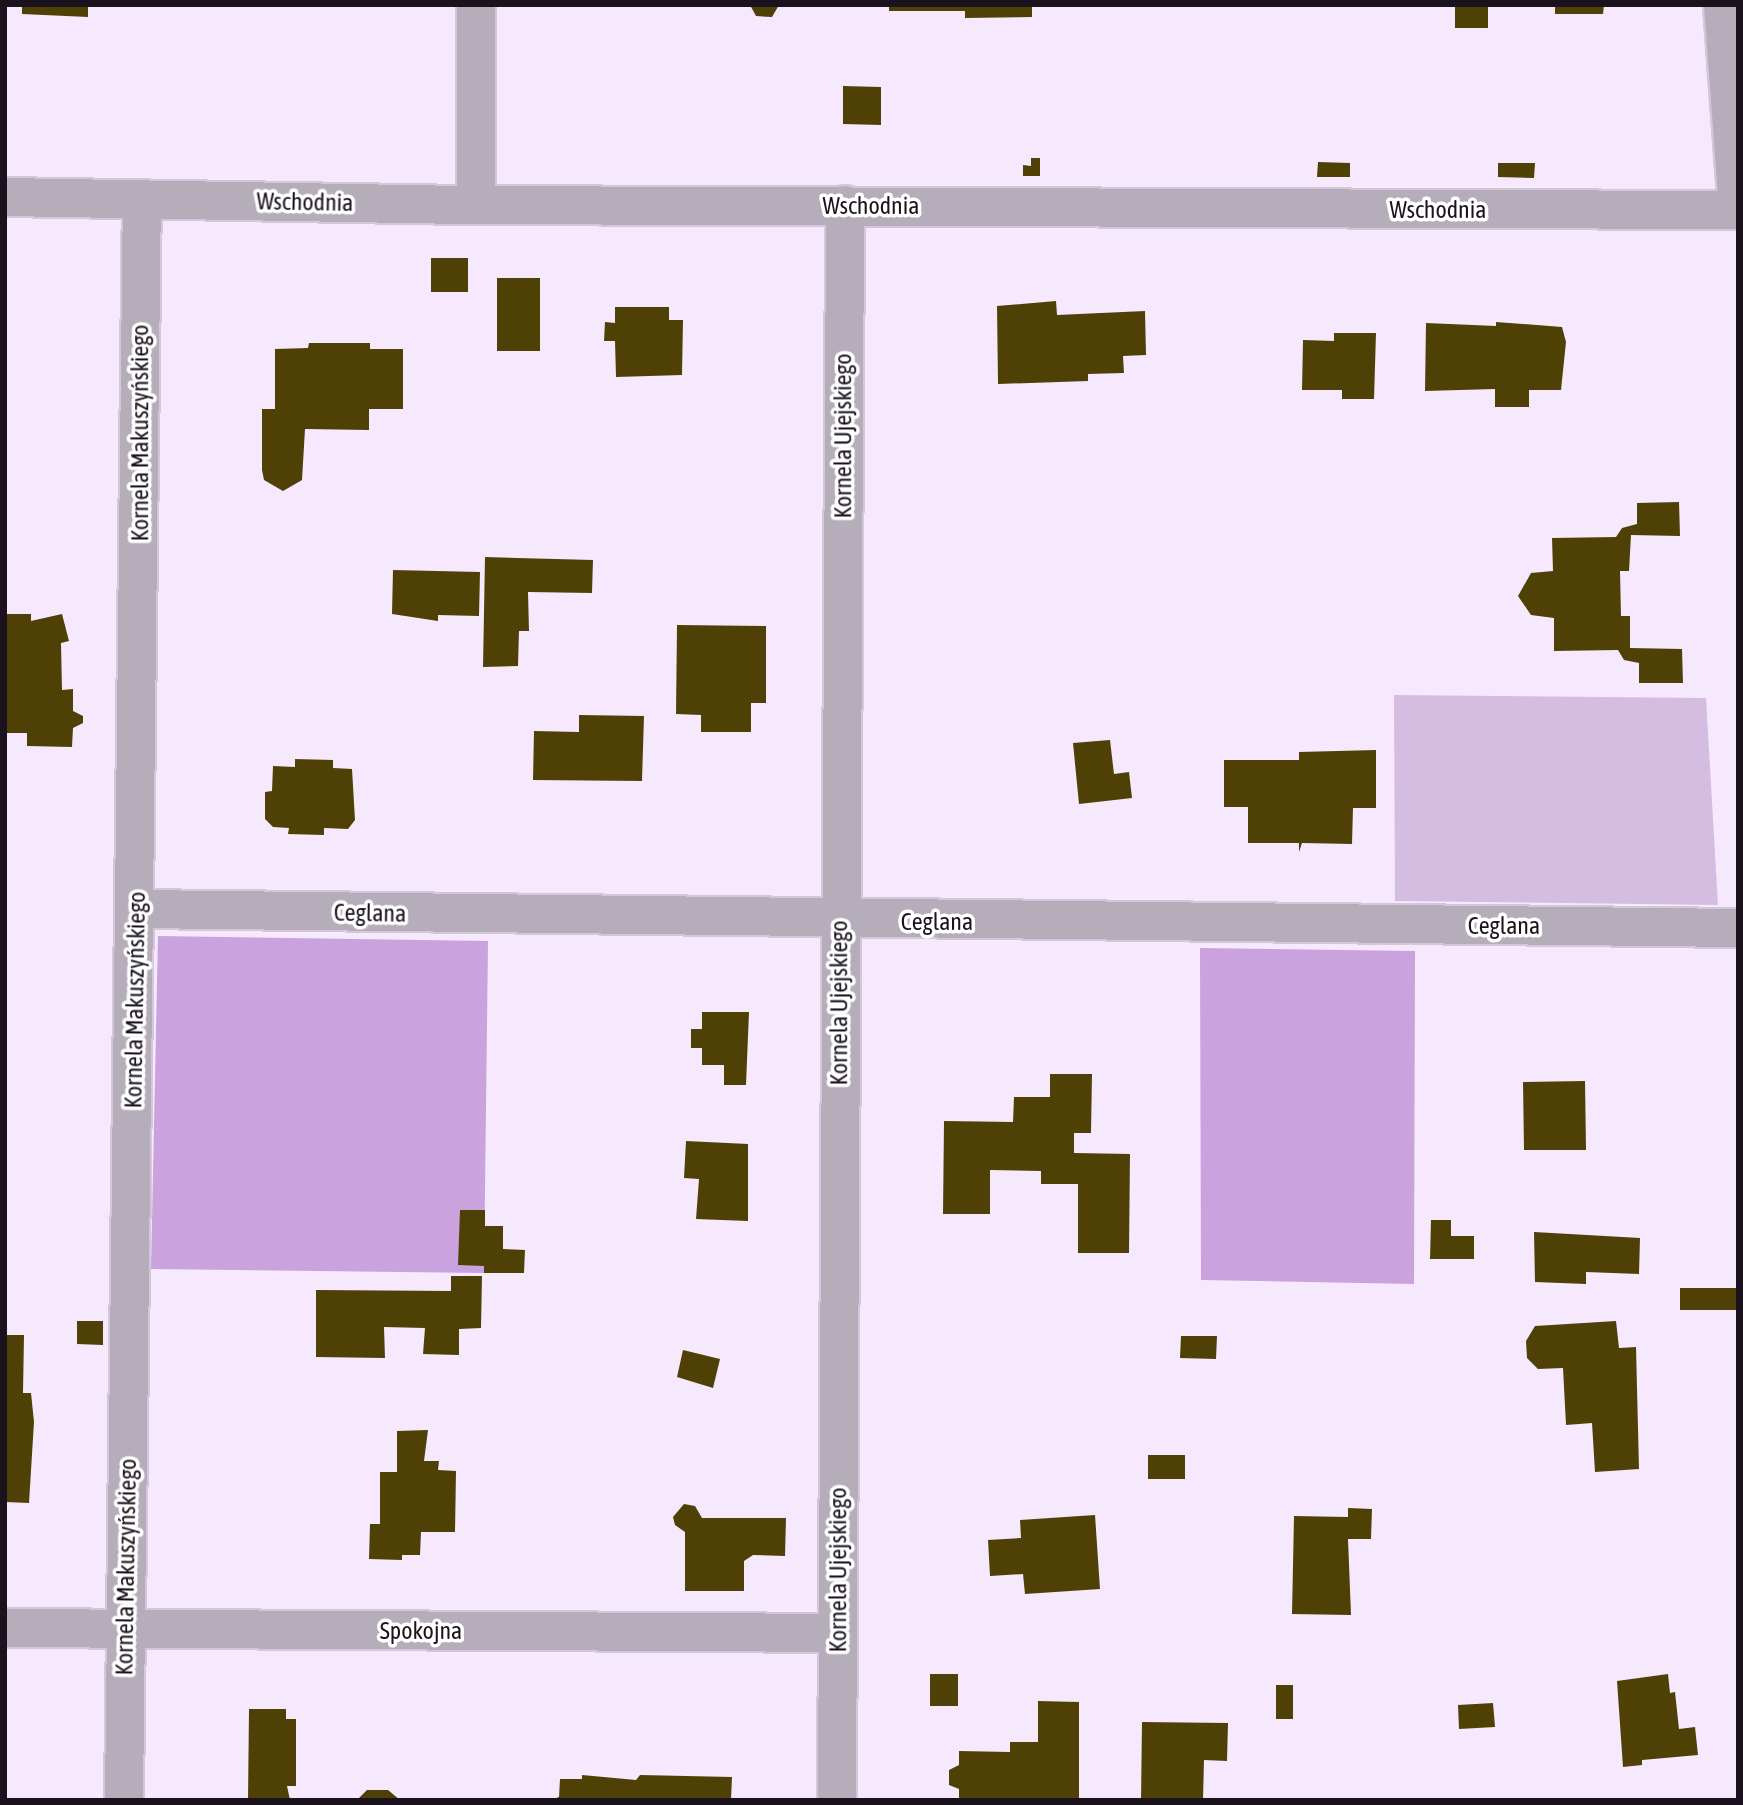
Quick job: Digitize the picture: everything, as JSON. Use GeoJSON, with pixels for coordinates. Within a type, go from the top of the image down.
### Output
{"type":"FeatureCollection","features":[{"type":"Feature","properties":{"kind":"street"},"geometry":{"type":"LineString","coordinates":[[476,5],[476,205]]}},
{"type":"Feature","properties":{"kind":"street"},"geometry":{"type":"LineString","coordinates":[[1723,5],[1738,210]]}},
{"type":"Feature","properties":{"kind":"street","name":"Wschodnia"},"geometry":{"type":"LineString","coordinates":[[5,197],[476,205],[1738,210]]}},
{"type":"Feature","properties":{"kind":"street","name":"Kornela Makuszyńskiego"},"geometry":{"type":"LineString","coordinates":[[124,1800],[124,1630],[137,909],[142,200]]}},
{"type":"Feature","properties":{"kind":"street","name":"Kornela Ujejskiego"},"geometry":{"type":"LineString","coordinates":[[837,1800],[839,921],[845,205]]}},
{"type":"Feature","properties":{"kind":"street","name":"Ceglana"},"geometry":{"type":"LineString","coordinates":[[137,909],[839,921],[1738,928]]}},
{"type":"Feature","properties":{"kind":"street","name":"Spokojna"},"geometry":{"type":"LineString","coordinates":[[5,1628],[838,1633]]}},
{"type":"Feature","properties":{"kind":"shaded area"},"geometry":{"type":"Polygon","coordinates":[[[1394,695],[1706,698],[1718,905],[1395,901],[1394,695]]]}},
{"type":"Feature","properties":{"kind":"shaded area"},"geometry":{"type":"Polygon","coordinates":[[[158,936],[488,941],[484,1273],[151,1269],[158,936]]]}},
{"type":"Feature","properties":{"kind":"shaded area"},"geometry":{"type":"Polygon","coordinates":[[[1200,948],[1415,951],[1414,1284],[1201,1280],[1200,948]]]}},
{"type":"Feature","properties":{"kind":"building"},"geometry":{"type":"Polygon","coordinates":[[[22,5],[88,5],[88,17],[22,14],[22,5]]]}},
{"type":"Feature","properties":{"kind":"building"},"geometry":{"type":"Polygon","coordinates":[[[750,5],[779,5],[772,17],[756,16],[750,5]]]}},
{"type":"Feature","properties":{"kind":"building"},"geometry":{"type":"Polygon","coordinates":[[[889,5],[1032,5],[1032,17],[965,18],[965,11],[889,11],[889,5]]]}},
{"type":"Feature","properties":{"kind":"building"},"geometry":{"type":"Polygon","coordinates":[[[1455,5],[1488,5],[1488,28],[1455,28],[1455,5]]]}},
{"type":"Feature","properties":{"kind":"building"},"geometry":{"type":"Polygon","coordinates":[[[1555,5],[1604,5],[1603,14],[1555,14],[1555,5]]]}},
{"type":"Feature","properties":{"kind":"building"},"geometry":{"type":"Polygon","coordinates":[[[843,86],[881,87],[881,125],[843,124],[843,86]]]}},
{"type":"Feature","properties":{"kind":"building"},"geometry":{"type":"Polygon","coordinates":[[[1031,158],[1040,158],[1040,176],[1023,176],[1023,165],[1031,166],[1031,158]]]}},
{"type":"Feature","properties":{"kind":"building"},"geometry":{"type":"Polygon","coordinates":[[[1318,162],[1350,163],[1350,177],[1317,177],[1318,162]]]}},
{"type":"Feature","properties":{"kind":"building"},"geometry":{"type":"Polygon","coordinates":[[[1498,163],[1535,163],[1534,178],[1498,177],[1498,163]]]}},
{"type":"Feature","properties":{"kind":"building"},"geometry":{"type":"Polygon","coordinates":[[[431,258],[468,258],[468,292],[431,292],[431,258]]]}},
{"type":"Feature","properties":{"kind":"building"},"geometry":{"type":"Polygon","coordinates":[[[497,278],[540,278],[540,351],[497,351],[497,278]]]}},
{"type":"Feature","properties":{"kind":"building"},"geometry":{"type":"Polygon","coordinates":[[[1056,301],[1057,315],[1145,311],[1146,355],[1123,356],[1124,373],[1088,374],[1088,381],[998,384],[997,306],[1056,301]]]}},
{"type":"Feature","properties":{"kind":"building"},"geometry":{"type":"Polygon","coordinates":[[[615,307],[669,307],[669,320],[683,320],[682,375],[616,377],[615,341],[604,341],[605,322],[615,323],[615,307]]]}},
{"type":"Feature","properties":{"kind":"building"},"geometry":{"type":"Polygon","coordinates":[[[1496,322],[1562,327],[1566,342],[1561,390],[1529,390],[1529,407],[1495,407],[1495,389],[1425,391],[1426,323],[1496,326],[1496,322]]]}},
{"type":"Feature","properties":{"kind":"building"},"geometry":{"type":"Polygon","coordinates":[[[1334,333],[1376,333],[1374,399],[1342,399],[1342,390],[1302,390],[1303,340],[1334,341],[1334,333]]]}},
{"type":"Feature","properties":{"kind":"building"},"geometry":{"type":"Polygon","coordinates":[[[309,343],[370,343],[370,349],[403,349],[403,409],[369,409],[369,430],[305,429],[302,480],[283,491],[264,480],[262,409],[275,409],[275,349],[308,348],[309,343]]]}},
{"type":"Feature","properties":{"kind":"building"},"geometry":{"type":"Polygon","coordinates":[[[1679,502],[1680,536],[1631,535],[1629,571],[1620,571],[1621,616],[1630,616],[1630,648],[1682,649],[1683,683],[1639,683],[1639,663],[1624,660],[1618,650],[1554,651],[1554,618],[1531,615],[1518,596],[1531,573],[1553,571],[1552,538],[1616,537],[1622,528],[1637,524],[1637,503],[1679,502]]]}},
{"type":"Feature","properties":{"kind":"building"},"geometry":{"type":"Polygon","coordinates":[[[485,557],[593,560],[592,593],[528,592],[529,631],[519,631],[518,666],[483,667],[485,557]]]}},
{"type":"Feature","properties":{"kind":"building"},"geometry":{"type":"Polygon","coordinates":[[[393,570],[480,572],[479,616],[438,615],[438,621],[392,614],[393,570]]]}},
{"type":"Feature","properties":{"kind":"building"},"geometry":{"type":"Polygon","coordinates":[[[5,614],[31,614],[31,621],[62,614],[69,641],[61,643],[62,690],[73,689],[73,711],[83,716],[83,723],[73,728],[72,747],[27,746],[27,733],[5,733],[5,614]]]}},
{"type":"Feature","properties":{"kind":"building"},"geometry":{"type":"Polygon","coordinates":[[[677,625],[766,626],[766,703],[751,703],[751,732],[701,732],[701,715],[676,714],[677,625]]]}},
{"type":"Feature","properties":{"kind":"building"},"geometry":{"type":"Polygon","coordinates":[[[579,715],[644,716],[642,781],[533,780],[534,731],[579,732],[579,715]]]}},
{"type":"Feature","properties":{"kind":"building"},"geometry":{"type":"Polygon","coordinates":[[[1110,740],[1114,774],[1129,772],[1132,798],[1079,804],[1073,743],[1110,740]]]}},
{"type":"Feature","properties":{"kind":"building"},"geometry":{"type":"Polygon","coordinates":[[[1376,750],[1376,808],[1353,808],[1352,844],[1302,843],[1299,852],[1299,843],[1248,843],[1248,807],[1224,807],[1224,760],[1299,760],[1299,752],[1376,750]]]}},
{"type":"Feature","properties":{"kind":"building"},"geometry":{"type":"Polygon","coordinates":[[[295,759],[333,760],[333,768],[352,769],[355,820],[348,829],[324,828],[324,835],[288,834],[289,828],[273,827],[265,819],[265,792],[272,791],[273,766],[295,767],[295,759]]]}},
{"type":"Feature","properties":{"kind":"building"},"geometry":{"type":"Polygon","coordinates":[[[702,1012],[749,1012],[746,1085],[724,1085],[724,1065],[702,1065],[702,1048],[691,1048],[691,1029],[702,1029],[702,1012]]]}},
{"type":"Feature","properties":{"kind":"building"},"geometry":{"type":"Polygon","coordinates":[[[1050,1074],[1092,1074],[1091,1133],[1074,1133],[1074,1153],[1130,1154],[1129,1253],[1078,1253],[1078,1184],[1041,1184],[1041,1171],[990,1170],[990,1214],[943,1214],[944,1121],[1013,1122],[1014,1097],[1050,1097],[1050,1074]]]}},
{"type":"Feature","properties":{"kind":"building"},"geometry":{"type":"Polygon","coordinates":[[[1585,1081],[1586,1150],[1524,1150],[1523,1082],[1585,1081]]]}},
{"type":"Feature","properties":{"kind":"building"},"geometry":{"type":"Polygon","coordinates":[[[686,1141],[748,1144],[748,1221],[696,1219],[699,1179],[684,1178],[686,1141]]]}},
{"type":"Feature","properties":{"kind":"building"},"geometry":{"type":"Polygon","coordinates":[[[460,1210],[485,1210],[485,1226],[503,1226],[503,1249],[525,1250],[524,1273],[484,1273],[484,1266],[458,1265],[460,1210]]]}},
{"type":"Feature","properties":{"kind":"building"},"geometry":{"type":"Polygon","coordinates":[[[1431,1220],[1451,1220],[1451,1236],[1474,1236],[1474,1259],[1430,1259],[1431,1220]]]}},
{"type":"Feature","properties":{"kind":"building"},"geometry":{"type":"Polygon","coordinates":[[[1534,1232],[1640,1238],[1639,1274],[1586,1272],[1586,1284],[1535,1282],[1534,1232]]]}},
{"type":"Feature","properties":{"kind":"building"},"geometry":{"type":"Polygon","coordinates":[[[451,1276],[482,1276],[481,1328],[459,1329],[459,1355],[423,1354],[425,1328],[384,1327],[385,1358],[316,1357],[316,1290],[451,1291],[451,1276]]]}},
{"type":"Feature","properties":{"kind":"building"},"geometry":{"type":"Polygon","coordinates":[[[1680,1288],[1738,1288],[1738,1310],[1680,1310],[1680,1288]]]}},
{"type":"Feature","properties":{"kind":"building"},"geometry":{"type":"Polygon","coordinates":[[[77,1321],[103,1321],[103,1345],[77,1344],[77,1321]]]}},
{"type":"Feature","properties":{"kind":"building"},"geometry":{"type":"Polygon","coordinates":[[[1616,1321],[1619,1348],[1636,1347],[1639,1469],[1595,1472],[1592,1423],[1566,1425],[1563,1368],[1538,1369],[1527,1358],[1526,1341],[1535,1326],[1616,1321]]]}},
{"type":"Feature","properties":{"kind":"building"},"geometry":{"type":"Polygon","coordinates":[[[5,1335],[24,1335],[23,1393],[31,1393],[34,1422],[29,1503],[5,1502],[5,1335]]]}},
{"type":"Feature","properties":{"kind":"building"},"geometry":{"type":"Polygon","coordinates":[[[1181,1336],[1217,1336],[1216,1359],[1180,1358],[1181,1336]]]}},
{"type":"Feature","properties":{"kind":"building"},"geometry":{"type":"Polygon","coordinates":[[[683,1350],[720,1359],[713,1388],[677,1377],[683,1350]]]}},
{"type":"Feature","properties":{"kind":"building"},"geometry":{"type":"Polygon","coordinates":[[[428,1430],[424,1461],[439,1461],[438,1470],[456,1471],[455,1532],[421,1532],[420,1555],[402,1555],[402,1560],[369,1559],[370,1524],[380,1524],[380,1472],[397,1472],[397,1431],[428,1430]]]}},
{"type":"Feature","properties":{"kind":"building"},"geometry":{"type":"Polygon","coordinates":[[[1148,1455],[1185,1455],[1185,1479],[1148,1479],[1148,1455]]]}},
{"type":"Feature","properties":{"kind":"building"},"geometry":{"type":"Polygon","coordinates":[[[684,1504],[695,1506],[702,1518],[786,1518],[785,1556],[753,1555],[744,1561],[744,1591],[685,1591],[685,1532],[675,1525],[673,1517],[684,1504]]]}},
{"type":"Feature","properties":{"kind":"building"},"geometry":{"type":"Polygon","coordinates":[[[1348,1508],[1372,1509],[1371,1539],[1348,1539],[1351,1615],[1292,1614],[1294,1516],[1348,1517],[1348,1508]]]}},
{"type":"Feature","properties":{"kind":"building"},"geometry":{"type":"Polygon","coordinates":[[[1095,1515],[1100,1589],[1025,1594],[1023,1574],[990,1576],[988,1540],[1021,1538],[1020,1520],[1095,1515]]]}},
{"type":"Feature","properties":{"kind":"building"},"geometry":{"type":"Polygon","coordinates":[[[930,1674],[958,1674],[958,1706],[930,1706],[930,1674]]]}},
{"type":"Feature","properties":{"kind":"building"},"geometry":{"type":"Polygon","coordinates":[[[1668,1674],[1670,1693],[1675,1692],[1679,1729],[1695,1727],[1698,1755],[1642,1760],[1642,1765],[1623,1767],[1617,1681],[1668,1674]]]}},
{"type":"Feature","properties":{"kind":"building"},"geometry":{"type":"Polygon","coordinates":[[[1276,1685],[1293,1685],[1293,1719],[1276,1719],[1276,1685]]]}},
{"type":"Feature","properties":{"kind":"building"},"geometry":{"type":"Polygon","coordinates":[[[1038,1701],[1079,1702],[1079,1800],[959,1800],[959,1789],[949,1785],[949,1770],[959,1765],[959,1751],[1010,1752],[1010,1742],[1038,1742],[1038,1701]]]}},
{"type":"Feature","properties":{"kind":"building"},"geometry":{"type":"Polygon","coordinates":[[[1493,1703],[1495,1727],[1459,1729],[1458,1705],[1493,1703]]]}},
{"type":"Feature","properties":{"kind":"building"},"geometry":{"type":"Polygon","coordinates":[[[249,1709],[286,1709],[286,1719],[296,1719],[296,1786],[287,1786],[290,1800],[248,1800],[249,1709]]]}},
{"type":"Feature","properties":{"kind":"building"},"geometry":{"type":"Polygon","coordinates":[[[1142,1722],[1228,1723],[1227,1761],[1204,1760],[1203,1800],[1141,1800],[1142,1722]]]}},
{"type":"Feature","properties":{"kind":"building"},"geometry":{"type":"Polygon","coordinates":[[[582,1775],[636,1780],[640,1775],[732,1777],[731,1800],[551,1800],[559,1797],[560,1779],[582,1779],[582,1775]]]}},
{"type":"Feature","properties":{"kind":"building"},"geometry":{"type":"Polygon","coordinates":[[[367,1790],[388,1790],[400,1800],[357,1800],[367,1790]]]}}]}
